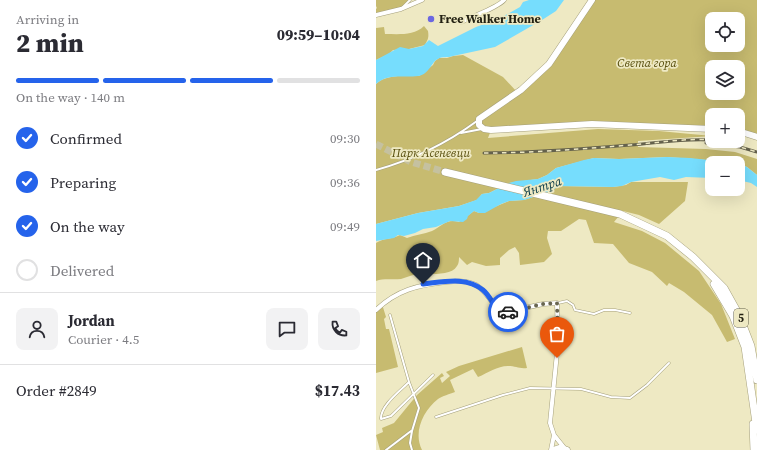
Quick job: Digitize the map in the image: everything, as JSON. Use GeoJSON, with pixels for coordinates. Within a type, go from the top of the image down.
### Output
{"type":"FeatureCollection","features":[{"type":"Feature","properties":{"kind":"main road","name":"5"},"geometry":{"type":"LineString","coordinates":[[445,172],[620,214],[667,236],[683,248],[724,288],[754,346],[753,356],[757,380]]}},
{"type":"Feature","properties":{"kind":"main road","name":"5"},"geometry":{"type":"LineString","coordinates":[[703,268],[721,294],[733,316],[745,347],[757,430]]}},
{"type":"Feature","properties":{"kind":"main road"},"geometry":{"type":"LineString","coordinates":[[753,356],[757,368]]}},
{"type":"Feature","properties":{"kind":"main road"},"geometry":{"type":"LineString","coordinates":[[754,403],[754,449]]}},
{"type":"Feature","properties":{"kind":"street"},"geometry":{"type":"LineString","coordinates":[[376,15],[401,9],[422,0]]}},
{"type":"Feature","properties":{"kind":"street"},"geometry":{"type":"LineString","coordinates":[[461,22],[486,11],[504,0]]}},
{"type":"Feature","properties":{"kind":"street"},"geometry":{"type":"LineString","coordinates":[[592,0],[549,64],[521,90],[479,119],[479,125],[484,129],[592,124],[705,129]]}},
{"type":"Feature","properties":{"kind":"street"},"geometry":{"type":"LineString","coordinates":[[745,133],[757,137]]}},
{"type":"Feature","properties":{"kind":"street"},"geometry":{"type":"LineString","coordinates":[[376,310],[385,302],[405,291],[423,284],[457,281],[470,283],[477,286],[484,291],[501,312],[543,304],[557,303],[558,343],[550,423],[554,435],[567,450]]}},
{"type":"Feature","properties":{"kind":"street"},"geometry":{"type":"LineString","coordinates":[[554,435],[552,450],[558,448],[567,450]]}},
{"type":"Feature","properties":{"kind":"lane"},"geometry":{"type":"LineString","coordinates":[[401,9],[410,0]]}},
{"type":"Feature","properties":{"kind":"lane"},"geometry":{"type":"LineString","coordinates":[[460,134],[479,119]]}},
{"type":"Feature","properties":{"kind":"lane"},"geometry":{"type":"LineString","coordinates":[[376,170],[393,165],[460,134],[484,129]]}},
{"type":"Feature","properties":{"kind":"lane"},"geometry":{"type":"LineString","coordinates":[[557,303],[567,301],[573,305],[575,310],[594,314],[604,310],[615,310],[630,313]]}},
{"type":"Feature","properties":{"kind":"lane"},"geometry":{"type":"LineString","coordinates":[[390,315],[408,382],[419,408],[412,430],[410,443],[412,450]]}},
{"type":"Feature","properties":{"kind":"lane"},"geometry":{"type":"LineString","coordinates":[[436,417],[503,395],[530,388],[581,389],[611,397],[630,398],[669,363]]}},
{"type":"Feature","properties":{"kind":"lane"},"geometry":{"type":"LineString","coordinates":[[408,382],[389,401],[382,412],[381,419],[391,416],[433,375]]}},
{"type":"Feature","properties":{"kind":"lane"},"geometry":{"type":"LineString","coordinates":[[386,450],[412,430]]}},
{"type":"Feature","properties":{"kind":"green space"},"geometry":{"type":"Polygon","coordinates":[[[376,0],[410,0],[401,9],[376,15],[376,0]]]}},
{"type":"Feature","properties":{"kind":"green space"},"geometry":{"type":"Polygon","coordinates":[[[592,0],[757,0],[757,137],[745,133],[745,108],[705,108],[705,129],[591,124],[491,130],[488,138],[598,129],[659,131],[705,135],[638,141],[638,147],[706,149],[735,152],[757,159],[757,175],[745,166],[745,156],[705,156],[705,160],[667,157],[619,159],[594,158],[556,168],[547,175],[538,179],[509,183],[489,193],[482,194],[477,200],[459,206],[418,213],[376,224],[376,84],[391,77],[419,76],[439,58],[463,55],[503,77],[517,92],[549,64],[592,0]]]}},
{"type":"Feature","properties":{"kind":"green space"},"geometry":{"type":"Polygon","coordinates":[[[424,26],[428,31],[428,38],[425,45],[409,49],[393,50],[389,54],[376,60],[376,28],[384,27],[385,34],[400,34],[411,33],[424,26]]]}},
{"type":"Feature","properties":{"kind":"green space"},"geometry":{"type":"Polygon","coordinates":[[[631,182],[688,182],[685,201],[659,224],[639,215],[623,211],[614,222],[642,231],[665,243],[699,271],[721,304],[735,339],[727,342],[712,315],[684,292],[669,283],[667,286],[652,272],[629,263],[613,244],[594,243],[586,220],[579,219],[561,231],[548,231],[547,238],[552,254],[544,262],[520,265],[519,253],[515,247],[500,258],[500,265],[486,266],[472,262],[467,265],[459,257],[458,265],[454,270],[449,272],[418,274],[401,279],[385,279],[376,281],[376,243],[382,240],[400,235],[407,238],[429,232],[451,221],[459,222],[474,211],[479,213],[509,201],[524,200],[552,191],[558,186],[613,187],[626,185],[631,182]]]}},
{"type":"Feature","properties":{"kind":"green space"},"geometry":{"type":"Polygon","coordinates":[[[382,304],[386,317],[384,319],[386,329],[389,329],[398,367],[376,373],[376,312],[382,304]]]}},
{"type":"Feature","properties":{"kind":"green space"},"geometry":{"type":"Polygon","coordinates":[[[522,347],[527,368],[504,366],[496,368],[478,377],[473,369],[450,380],[455,392],[438,399],[428,410],[421,422],[419,429],[419,443],[422,450],[380,450],[376,435],[383,432],[382,428],[394,423],[417,395],[442,373],[444,376],[440,378],[442,383],[450,376],[446,372],[459,366],[522,347]]]}},
{"type":"Feature","properties":{"kind":"water"},"geometry":{"type":"Polygon","coordinates":[[[529,0],[564,0],[556,11],[495,47],[441,58],[436,60],[428,71],[422,75],[391,77],[386,78],[376,84],[376,60],[400,47],[409,49],[423,46],[429,40],[438,46],[491,20],[502,17],[520,7],[523,2],[529,0]]]}},
{"type":"Feature","properties":{"kind":"water","name":"Янтра"},"geometry":{"type":"Polygon","coordinates":[[[667,157],[705,160],[705,178],[686,177],[674,180],[660,177],[613,187],[558,186],[552,191],[524,200],[509,201],[485,213],[474,211],[463,222],[450,221],[436,227],[423,229],[404,236],[398,235],[394,238],[376,241],[376,224],[418,213],[459,206],[476,200],[482,194],[489,193],[509,183],[538,179],[547,175],[556,168],[584,160],[594,158],[619,159],[667,157]]]}},
{"type":"Feature","properties":{"kind":"water"},"geometry":{"type":"Polygon","coordinates":[[[745,166],[757,175],[757,187],[745,182],[745,166]]]}},
{"type":"Feature","properties":{"kind":"tunnel"},"geometry":{"type":"LineString","coordinates":[[376,144],[411,162],[445,172]]}},
{"type":"Feature","properties":{"kind":"railway"},"geometry":{"type":"LineString","coordinates":[[484,153],[557,150],[681,140],[705,140]]}},
{"type":"Feature","properties":{"kind":"railway"},"geometry":{"type":"LineString","coordinates":[[743,148],[757,152]]}},
{"type":"Feature","properties":{"kind":"way so far"},"geometry":{"type":"LineString","coordinates":[[508,312],[543,304],[557,303],[557,358]]}},
{"type":"Feature","properties":{"kind":"place","name":"Free Walker Home"},"geometry":{"type":"Point","coordinates":[431,19]}},
{"type":"Feature","properties":{"kind":"route"},"geometry":{"type":"LineString","coordinates":[[423,284],[457,281],[470,283],[484,291],[498,310],[501,312],[508,312]]}},
{"type":"Feature","properties":{"kind":"park label","name":"Света гора"},"geometry":{"type":"Point","coordinates":[647,63]}},
{"type":"Feature","properties":{"kind":"park label","name":"Парк Асеневци"},"geometry":{"type":"Point","coordinates":[431,153]}}]}
